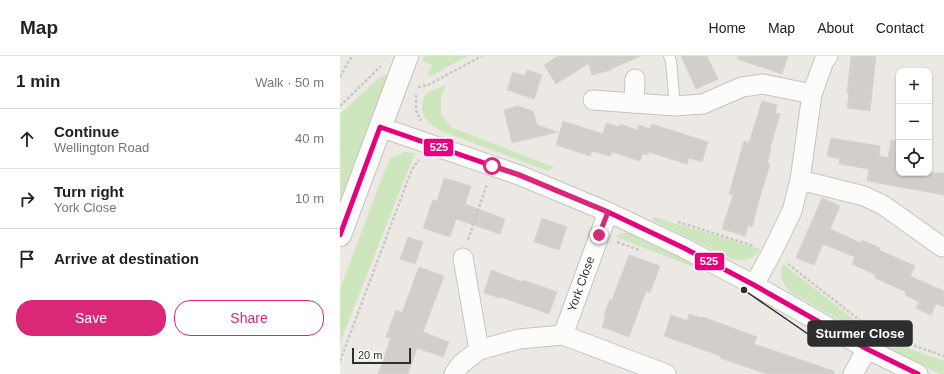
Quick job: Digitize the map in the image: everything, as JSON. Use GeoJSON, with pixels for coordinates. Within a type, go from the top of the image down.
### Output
{"type":"FeatureCollection","features":[{"type":"Feature","properties":{"kind":"main road"},"geometry":{"type":"LineString","coordinates":[[340,235],[406,58]]}},
{"type":"Feature","properties":{"kind":"street"},"geometry":{"type":"LineString","coordinates":[[754,285],[792,211],[800,180],[812,94],[824,61],[828,56]]}},
{"type":"Feature","properties":{"kind":"street"},"geometry":{"type":"LineString","coordinates":[[634,103],[635,79]]}},
{"type":"Feature","properties":{"kind":"street"},"geometry":{"type":"LineString","coordinates":[[593,100],[675,106],[703,104],[742,87],[763,84],[812,94]]}},
{"type":"Feature","properties":{"kind":"street"},"geometry":{"type":"LineString","coordinates":[[380,127],[520,175],[608,212],[684,248],[754,285],[867,349],[918,374]]}},
{"type":"Feature","properties":{"kind":"street"},"geometry":{"type":"LineString","coordinates":[[800,180],[864,196],[883,205],[942,247]]}},
{"type":"Feature","properties":{"kind":"street","name":"York Close"},"geometry":{"type":"LineString","coordinates":[[563,335],[608,212]]}},
{"type":"Feature","properties":{"kind":"street"},"geometry":{"type":"LineString","coordinates":[[463,258],[479,350]]}},
{"type":"Feature","properties":{"kind":"street"},"geometry":{"type":"LineString","coordinates":[[454,374],[461,364],[479,350],[519,339],[563,335],[666,374]]}},
{"type":"Feature","properties":{"kind":"street"},"geometry":{"type":"LineString","coordinates":[[853,374],[867,349]]}},
{"type":"Feature","properties":{"kind":"lane"},"geometry":{"type":"LineString","coordinates":[[669,56],[671,61],[675,106]]}},
{"type":"Feature","properties":{"kind":"path"},"geometry":{"type":"LineString","coordinates":[[340,77],[352,56]]}},
{"type":"Feature","properties":{"kind":"path"},"geometry":{"type":"LineString","coordinates":[[340,106],[390,56],[406,58]]}},
{"type":"Feature","properties":{"kind":"path"},"geometry":{"type":"LineString","coordinates":[[418,87],[428,85],[482,56]]}},
{"type":"Feature","properties":{"kind":"path"},"geometry":{"type":"LineString","coordinates":[[340,361],[412,169],[430,145],[431,132],[421,121],[416,110],[415,98],[420,80]]}},
{"type":"Feature","properties":{"kind":"path"},"geometry":{"type":"LineString","coordinates":[[463,258],[492,166]]}},
{"type":"Feature","properties":{"kind":"green space"},"geometry":{"type":"Polygon","coordinates":[[[424,56],[468,56],[427,78],[432,65],[422,61],[424,56]]]}},
{"type":"Feature","properties":{"kind":"green space"},"geometry":{"type":"Polygon","coordinates":[[[389,73],[340,205],[340,114],[379,78],[389,73]]]}},
{"type":"Feature","properties":{"kind":"green space"},"geometry":{"type":"Polygon","coordinates":[[[446,85],[441,97],[441,114],[451,127],[554,167],[548,171],[444,132],[432,125],[426,119],[422,111],[423,101],[426,93],[446,85]]]}},
{"type":"Feature","properties":{"kind":"green space"},"geometry":{"type":"Polygon","coordinates":[[[404,152],[415,153],[340,343],[340,289],[385,170],[391,158],[404,152]]]}},
{"type":"Feature","properties":{"kind":"green space"},"geometry":{"type":"Polygon","coordinates":[[[654,217],[760,249],[754,256],[747,260],[730,258],[652,220],[654,217]]]}},
{"type":"Feature","properties":{"kind":"green space"},"geometry":{"type":"Polygon","coordinates":[[[621,233],[629,233],[637,236],[711,269],[709,273],[616,237],[621,233]]]}},
{"type":"Feature","properties":{"kind":"green space"},"geometry":{"type":"Polygon","coordinates":[[[783,264],[866,329],[864,334],[790,292],[785,286],[781,276],[783,264]]]}},
{"type":"Feature","properties":{"kind":"green space"},"geometry":{"type":"Polygon","coordinates":[[[885,340],[944,361],[944,374],[940,374],[882,345],[885,340]]]}},
{"type":"Feature","properties":{"kind":"building"},"geometry":{"type":"Polygon","coordinates":[[[558,56],[641,56],[611,70],[592,75],[589,63],[556,84],[544,65],[558,56]]]}},
{"type":"Feature","properties":{"kind":"building"},"geometry":{"type":"Polygon","coordinates":[[[681,56],[707,56],[718,79],[696,89],[681,56]]]}},
{"type":"Feature","properties":{"kind":"building"},"geometry":{"type":"Polygon","coordinates":[[[738,56],[788,56],[782,74],[737,59],[738,56]]]}},
{"type":"Feature","properties":{"kind":"building"},"geometry":{"type":"Polygon","coordinates":[[[851,56],[876,56],[870,111],[847,108],[851,56]]]}},
{"type":"Feature","properties":{"kind":"building"},"geometry":{"type":"Polygon","coordinates":[[[527,70],[542,75],[534,99],[507,90],[513,72],[525,76],[527,70]]]}},
{"type":"Feature","properties":{"kind":"building"},"geometry":{"type":"Polygon","coordinates":[[[762,101],[777,105],[775,113],[780,114],[767,163],[770,164],[752,227],[748,225],[745,236],[722,229],[733,195],[729,194],[744,141],[749,143],[762,101]]]}},
{"type":"Feature","properties":{"kind":"building"},"geometry":{"type":"Polygon","coordinates":[[[518,106],[533,111],[537,125],[558,132],[512,143],[504,110],[518,106]]]}},
{"type":"Feature","properties":{"kind":"building"},"geometry":{"type":"Polygon","coordinates":[[[563,121],[603,134],[606,123],[619,127],[620,124],[637,130],[639,125],[650,129],[652,124],[708,142],[702,162],[689,158],[687,164],[649,152],[648,155],[642,154],[640,161],[612,152],[610,156],[592,151],[590,156],[556,145],[563,121]]]}},
{"type":"Feature","properties":{"kind":"building"},"geometry":{"type":"Polygon","coordinates":[[[831,138],[880,146],[879,156],[888,158],[891,140],[896,141],[896,176],[932,176],[932,173],[944,173],[944,195],[867,181],[869,169],[839,164],[840,159],[827,156],[831,138]]]}},
{"type":"Feature","properties":{"kind":"building"},"geometry":{"type":"Polygon","coordinates":[[[444,178],[471,186],[465,204],[505,219],[500,234],[456,219],[450,237],[423,228],[433,200],[437,201],[444,178]]]}},
{"type":"Feature","properties":{"kind":"building"},"geometry":{"type":"Polygon","coordinates":[[[822,198],[840,206],[830,229],[861,243],[862,240],[880,248],[879,250],[915,266],[910,276],[944,291],[944,307],[936,304],[931,315],[916,308],[919,302],[905,295],[906,292],[875,278],[876,275],[852,264],[855,257],[823,244],[814,265],[796,258],[822,198]]]}},
{"type":"Feature","properties":{"kind":"building"},"geometry":{"type":"Polygon","coordinates":[[[542,218],[567,227],[559,250],[534,242],[542,218]]]}},
{"type":"Feature","properties":{"kind":"building"},"geometry":{"type":"Polygon","coordinates":[[[408,237],[423,242],[415,264],[400,259],[408,237]]]}},
{"type":"Feature","properties":{"kind":"building"},"geometry":{"type":"Polygon","coordinates":[[[629,255],[660,266],[650,293],[646,291],[629,337],[602,327],[606,315],[604,315],[610,299],[612,300],[629,255]]]}},
{"type":"Feature","properties":{"kind":"building"},"geometry":{"type":"Polygon","coordinates":[[[419,267],[444,276],[423,332],[449,342],[443,357],[417,348],[408,374],[378,374],[391,338],[386,337],[396,310],[402,313],[419,267]]]}},
{"type":"Feature","properties":{"kind":"building"},"geometry":{"type":"Polygon","coordinates":[[[491,270],[522,282],[523,280],[557,292],[549,314],[501,297],[500,298],[484,293],[491,270]]]}},
{"type":"Feature","properties":{"kind":"building"},"geometry":{"type":"Polygon","coordinates":[[[689,314],[703,317],[757,337],[754,344],[834,371],[834,374],[767,374],[720,358],[721,356],[664,336],[671,315],[687,321],[689,314]]]}},
{"type":"Feature","properties":{"kind":"transit line","name":"525"},"geometry":{"type":"LineString","coordinates":[[340,235],[380,127],[519,175],[608,212],[684,248],[754,285],[867,349],[918,374]]}},
{"type":"Feature","properties":{"kind":"place","name":"Sturmer Close"},"geometry":{"type":"Point","coordinates":[744,290]}},
{"type":"Feature","properties":{"kind":"route"},"geometry":{"type":"LineString","coordinates":[[492,166],[520,175],[608,212],[599,235]]}}]}
